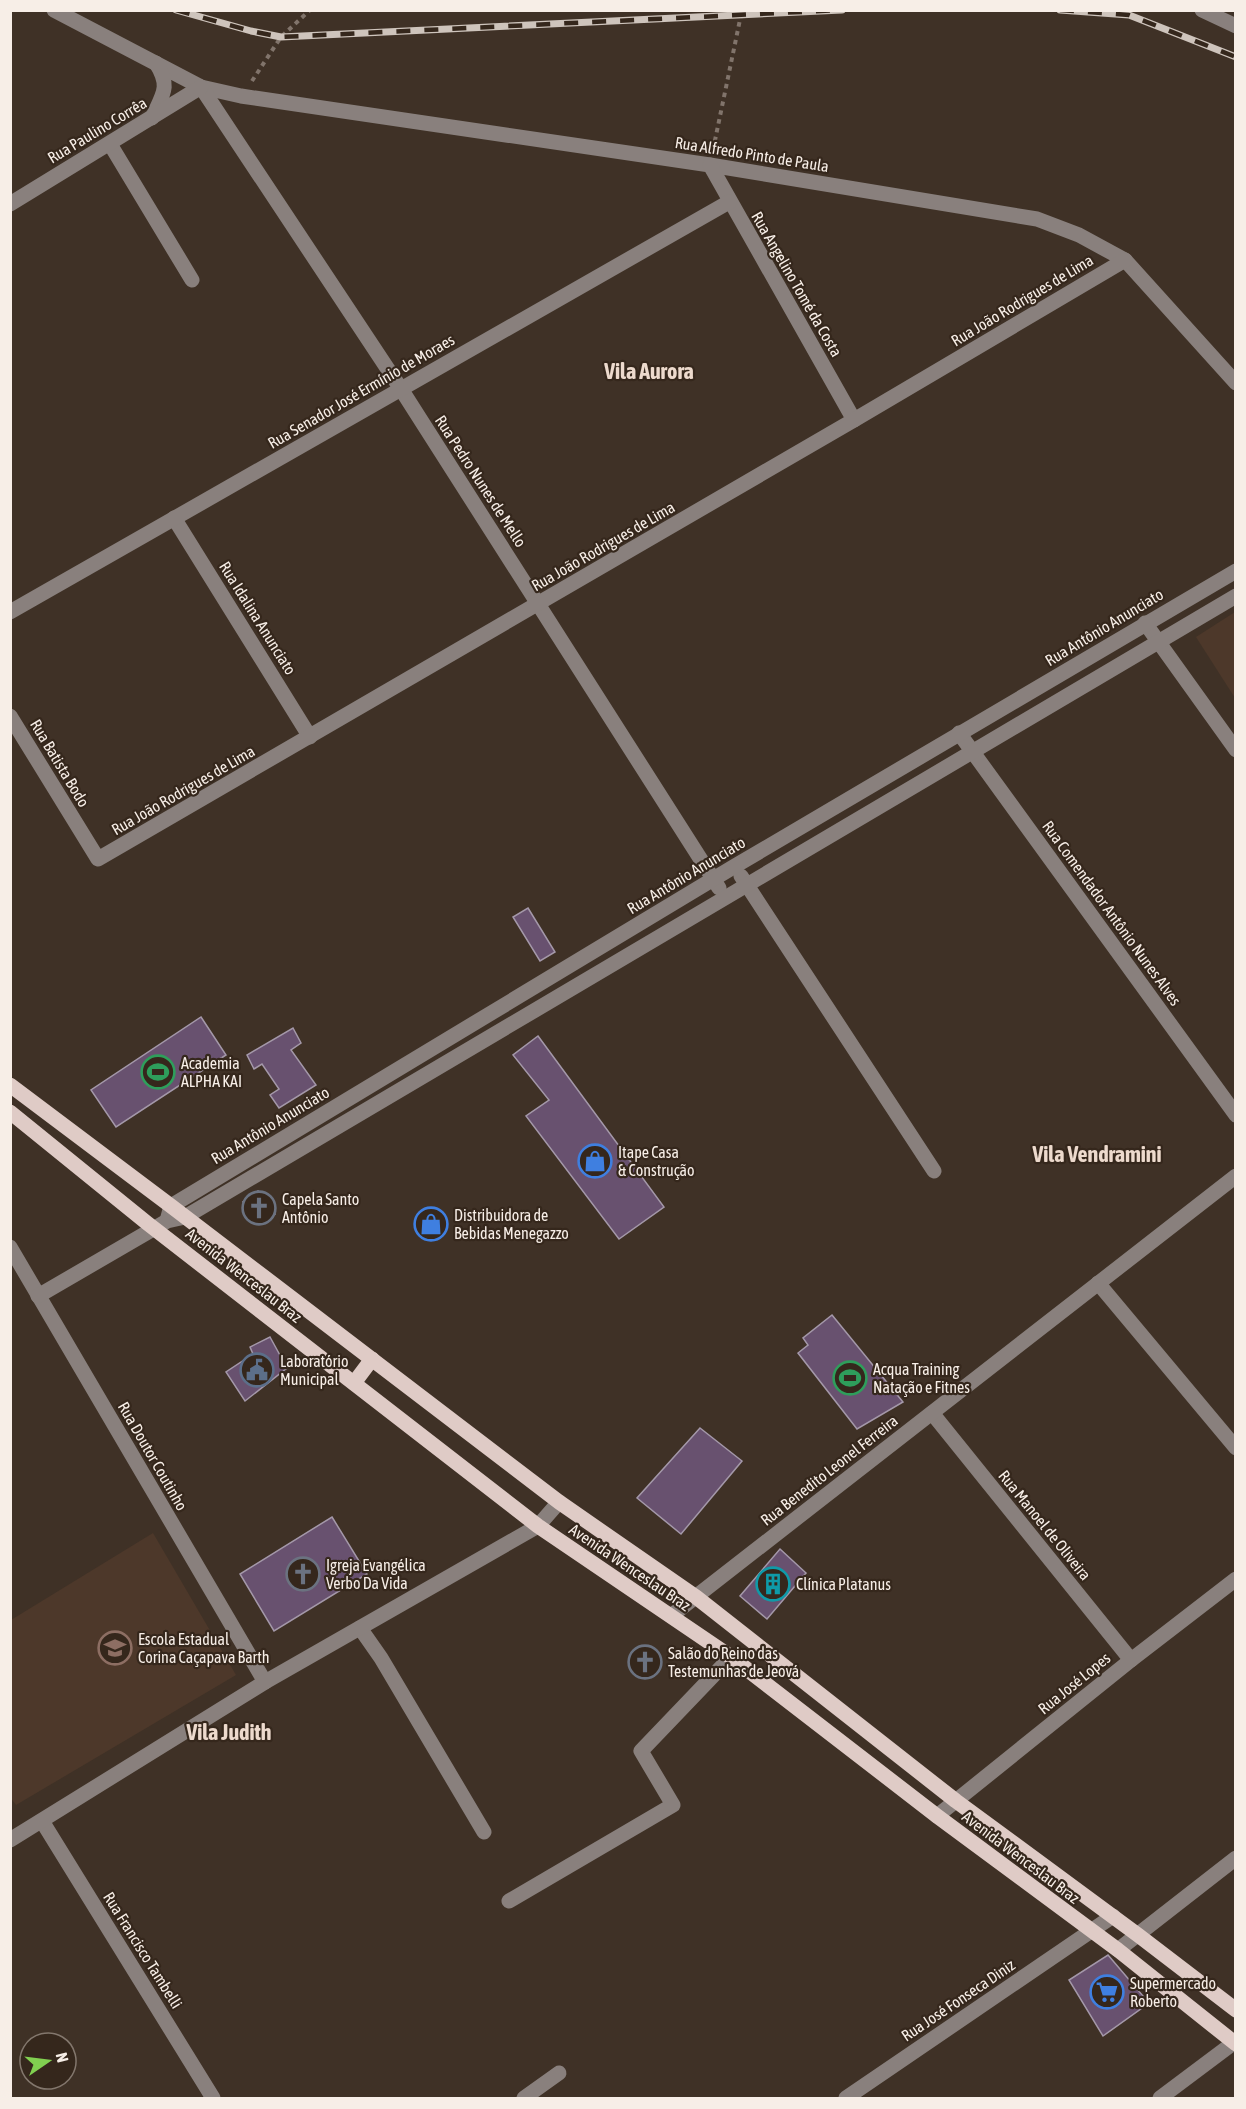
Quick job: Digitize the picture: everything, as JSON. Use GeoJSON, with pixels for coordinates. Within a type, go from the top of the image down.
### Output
{"type":"FeatureCollection","features":[{"type":"Feature","properties":{"kind":"main road","name":"Avenida Wenceslau Braz"},"geometry":{"type":"LineString","coordinates":[[10,1085],[354,1383],[538,1526],[731,1657],[937,1816],[1118,1950],[1235,2042]]}},
{"type":"Feature","properties":{"kind":"main road","name":"Avenida Wenceslau Braz"},"geometry":{"type":"LineString","coordinates":[[10,1112],[164,1218],[185,1217],[560,1502],[696,1597],[956,1800],[1236,2010]]}},
{"type":"Feature","properties":{"kind":"main road"},"geometry":{"type":"LineString","coordinates":[[354,1383],[372,1359]]}},
{"type":"Feature","properties":{"kind":"street"},"geometry":{"type":"LineString","coordinates":[[54,10],[201,87]]}},
{"type":"Feature","properties":{"kind":"street"},"geometry":{"type":"LineString","coordinates":[[1202,10],[1236,26]]}},
{"type":"Feature","properties":{"kind":"street"},"geometry":{"type":"LineString","coordinates":[[152,118],[164,93],[164,77],[156,63]]}},
{"type":"Feature","properties":{"kind":"street","name":"Rua Alfredo Pinto de Paula"},"geometry":{"type":"LineString","coordinates":[[201,87],[241,96],[710,165],[1036,219],[1079,235],[1125,260],[1236,383]]}},
{"type":"Feature","properties":{"kind":"street","name":"Rua Paulino Corrêa"},"geometry":{"type":"LineString","coordinates":[[10,204],[201,87]]}},
{"type":"Feature","properties":{"kind":"street","name":"Rua Pedro Nunes de Mello"},"geometry":{"type":"LineString","coordinates":[[201,87],[401,389],[725,898]]}},
{"type":"Feature","properties":{"kind":"street"},"geometry":{"type":"LineString","coordinates":[[110,144],[192,280]]}},
{"type":"Feature","properties":{"kind":"street","name":"Rua Angelino Tomé da Costa"},"geometry":{"type":"LineString","coordinates":[[710,165],[854,420]]}},
{"type":"Feature","properties":{"kind":"street","name":"Rua Senador José Ermínio de Moraes"},"geometry":{"type":"LineString","coordinates":[[10,612],[729,202]]}},
{"type":"Feature","properties":{"kind":"street","name":"Rua João Rodrigues de Lima"},"geometry":{"type":"LineString","coordinates":[[99,860],[1125,260]]}},
{"type":"Feature","properties":{"kind":"street","name":"Rua Idalina Anunciato"},"geometry":{"type":"LineString","coordinates":[[174,518],[310,737]]}},
{"type":"Feature","properties":{"kind":"street","name":"Rua Antônio Anunciato"},"geometry":{"type":"LineString","coordinates":[[38,1296],[340,1104],[735,866],[1236,571]]}},
{"type":"Feature","properties":{"kind":"street"},"geometry":{"type":"LineString","coordinates":[[185,1217],[1236,596]]}},
{"type":"Feature","properties":{"kind":"street"},"geometry":{"type":"LineString","coordinates":[[1145,623],[1236,750]]}},
{"type":"Feature","properties":{"kind":"street"},"geometry":{"type":"LineString","coordinates":[[1015,700],[1027,720]]}},
{"type":"Feature","properties":{"kind":"street","name":"Rua Batista Bodo"},"geometry":{"type":"LineString","coordinates":[[10,716],[99,860]]}},
{"type":"Feature","properties":{"kind":"street","name":"Rua Comendador Antônio Nunes Alves"},"geometry":{"type":"LineString","coordinates":[[959,733],[1236,1115]]}},
{"type":"Feature","properties":{"kind":"street"},"geometry":{"type":"LineString","coordinates":[[735,866],[933,1171]]}},
{"type":"Feature","properties":{"kind":"street"},"geometry":{"type":"LineString","coordinates":[[496,1010],[507,1027]]}},
{"type":"Feature","properties":{"kind":"street"},"geometry":{"type":"LineString","coordinates":[[340,1104],[351,1118]]}},
{"type":"Feature","properties":{"kind":"street","name":"Rua Benedito Leonel Ferreira"},"geometry":{"type":"LineString","coordinates":[[671,1616],[1236,1176]]}},
{"type":"Feature","properties":{"kind":"street","name":"Rua Doutor Coutinho"},"geometry":{"type":"LineString","coordinates":[[10,1247],[265,1682]]}},
{"type":"Feature","properties":{"kind":"street"},"geometry":{"type":"LineString","coordinates":[[1098,1284],[1236,1448]]}},
{"type":"Feature","properties":{"kind":"street","name":"Rua Manoel de Oliveira"},"geometry":{"type":"LineString","coordinates":[[932,1413],[1131,1660]]}},
{"type":"Feature","properties":{"kind":"street"},"geometry":{"type":"LineString","coordinates":[[10,1840],[265,1682],[538,1526],[560,1502]]}},
{"type":"Feature","properties":{"kind":"street","name":"Rua José Lopes"},"geometry":{"type":"LineString","coordinates":[[937,1816],[1131,1660],[1236,1580]]}},
{"type":"Feature","properties":{"kind":"street"},"geometry":{"type":"LineString","coordinates":[[360,1628],[381,1658],[484,1832]]}},
{"type":"Feature","properties":{"kind":"street"},"geometry":{"type":"LineString","coordinates":[[509,1901],[673,1805],[641,1751],[731,1657]]}},
{"type":"Feature","properties":{"kind":"street","name":"Rua Francisco Tambelli"},"geometry":{"type":"LineString","coordinates":[[42,1821],[213,2098]]}},
{"type":"Feature","properties":{"kind":"street"},"geometry":{"type":"LineString","coordinates":[[1118,1950],[1236,1858]]}},
{"type":"Feature","properties":{"kind":"street","name":"Rua José Fonseca Diniz"},"geometry":{"type":"LineString","coordinates":[[846,2098],[1113,1916]]}},
{"type":"Feature","properties":{"kind":"street"},"geometry":{"type":"LineString","coordinates":[[1160,2098],[1235,2042]]}},
{"type":"Feature","properties":{"kind":"street"},"geometry":{"type":"LineString","coordinates":[[524,2098],[559,2073]]}},
{"type":"Feature","properties":{"kind":"path"},"geometry":{"type":"LineString","coordinates":[[241,96],[281,37],[310,10]]}},
{"type":"Feature","properties":{"kind":"path"},"geometry":{"type":"LineString","coordinates":[[710,165],[742,10]]}},
{"type":"Feature","properties":{"kind":"shaded area"},"geometry":{"type":"Polygon","coordinates":[[[1235,612],[1235,698],[1196,637],[1235,612]]]}},
{"type":"Feature","properties":{"kind":"shaded area","name":"Escola Estadual Corina Caçapava Barth"},"geometry":{"type":"Polygon","coordinates":[[[153,1533],[236,1675],[16,1805],[10,1797],[11,1620],[153,1533]]]}},
{"type":"Feature","properties":{"kind":"building"},"geometry":{"type":"Polygon","coordinates":[[[528,908],[555,952],[540,961],[513,917],[528,908]]]}},
{"type":"Feature","properties":{"kind":"building","name":"Academia ALPHA KAI"},"geometry":{"type":"Polygon","coordinates":[[[201,1017],[226,1055],[116,1127],[91,1090],[201,1017]]]}},
{"type":"Feature","properties":{"kind":"building"},"geometry":{"type":"Polygon","coordinates":[[[293,1028],[301,1043],[291,1050],[316,1085],[279,1108],[270,1095],[279,1089],[262,1064],[254,1069],[247,1055],[293,1028]]]}},
{"type":"Feature","properties":{"kind":"building","name":"Itape Casa & Construção"},"geometry":{"type":"Polygon","coordinates":[[[538,1036],[664,1207],[619,1239],[526,1116],[549,1100],[513,1055],[538,1036]]]}},
{"type":"Feature","properties":{"kind":"building","name":"Capela Santo Antônio"},"geometry":{"type":"Polygon","coordinates":[[[258,1191],[275,1214],[259,1224],[243,1202],[258,1191]]]}},
{"type":"Feature","properties":{"kind":"building","name":"Acqua Training Natação e Fitnes"},"geometry":{"type":"Polygon","coordinates":[[[832,1315],[903,1402],[857,1429],[798,1353],[808,1345],[803,1338],[832,1315]]]}},
{"type":"Feature","properties":{"kind":"building","name":"Laboratório Municipal"},"geometry":{"type":"Polygon","coordinates":[[[270,1337],[287,1368],[245,1401],[226,1372],[253,1354],[250,1347],[270,1337]]]}},
{"type":"Feature","properties":{"kind":"building"},"geometry":{"type":"Polygon","coordinates":[[[700,1428],[742,1461],[681,1534],[637,1498],[700,1428]]]}},
{"type":"Feature","properties":{"kind":"building","name":"Igreja Evangélica Verbo Da Vida"},"geometry":{"type":"Polygon","coordinates":[[[332,1517],[367,1574],[274,1631],[240,1574],[332,1517]]]}},
{"type":"Feature","properties":{"kind":"building","name":"Clínica Platanus"},"geometry":{"type":"Polygon","coordinates":[[[780,1549],[806,1573],[767,1619],[740,1596],[780,1549]]]}},
{"type":"Feature","properties":{"kind":"building","name":"Supermercado Roberto"},"geometry":{"type":"Polygon","coordinates":[[[1108,1955],[1149,2003],[1103,2036],[1069,1980],[1108,1955]]]}},
{"type":"Feature","properties":{"kind":"railway"},"geometry":{"type":"LineString","coordinates":[[176,10],[281,37],[842,10]]}},
{"type":"Feature","properties":{"kind":"railway"},"geometry":{"type":"LineString","coordinates":[[1060,10],[1129,15],[1236,57]]}},
{"type":"Feature","properties":{"kind":"place","name":"Academia ALPHA KAI"},"geometry":{"type":"Point","coordinates":[158,1072]}},
{"type":"Feature","properties":{"kind":"place","name":"Itape Casa & Construção"},"geometry":{"type":"Point","coordinates":[595,1161]}},
{"type":"Feature","properties":{"kind":"place","name":"Capela Santo Antônio"},"geometry":{"type":"Point","coordinates":[259,1208]}},
{"type":"Feature","properties":{"kind":"place","name":"Distribuidora de Bebidas Menegazzo"},"geometry":{"type":"Point","coordinates":[431,1224]}},
{"type":"Feature","properties":{"kind":"place","name":"Laboratório Municipal"},"geometry":{"type":"Point","coordinates":[257,1370]}},
{"type":"Feature","properties":{"kind":"place","name":"Acqua Training Natação e Fitnes"},"geometry":{"type":"Point","coordinates":[850,1378]}},
{"type":"Feature","properties":{"kind":"place","name":"Igreja Evangélica Verbo Da Vida"},"geometry":{"type":"Point","coordinates":[303,1574]}},
{"type":"Feature","properties":{"kind":"place","name":"Clínica Platanus"},"geometry":{"type":"Point","coordinates":[773,1584]}},
{"type":"Feature","properties":{"kind":"place","name":"Escola Estadual Corina Caçapava Barth"},"geometry":{"type":"Point","coordinates":[115,1648]}},
{"type":"Feature","properties":{"kind":"place","name":"Salão do Reino das Testemunhas de Jeová"},"geometry":{"type":"Point","coordinates":[645,1662]}},
{"type":"Feature","properties":{"kind":"place","name":"Supermercado Roberto"},"geometry":{"type":"Point","coordinates":[1107,1992]}},
{"type":"Feature","properties":{"kind":"district","name":"Vila Aurora"},"geometry":{"type":"Point","coordinates":[649,371]}},
{"type":"Feature","properties":{"kind":"district","name":"Vila Vendramini"},"geometry":{"type":"Point","coordinates":[1097,1154]}},
{"type":"Feature","properties":{"kind":"district","name":"Vila Judith"},"geometry":{"type":"Point","coordinates":[229,1732]}}]}
